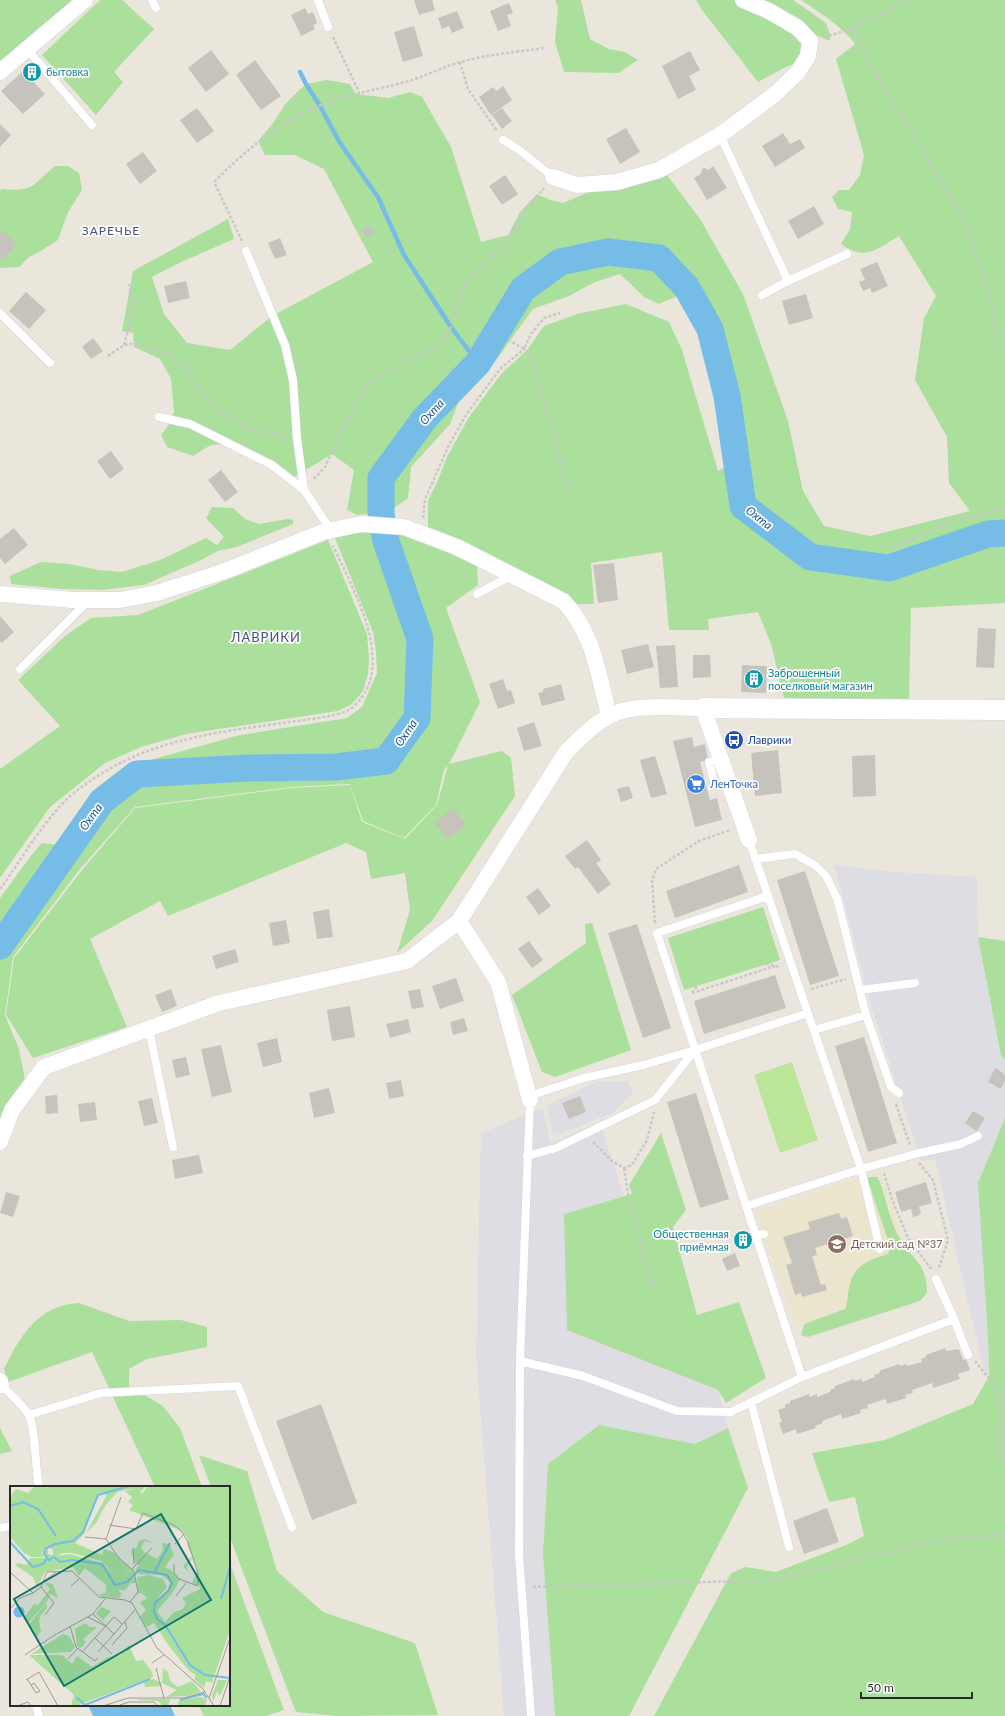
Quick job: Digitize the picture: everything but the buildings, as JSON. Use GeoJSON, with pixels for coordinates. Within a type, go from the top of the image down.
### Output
{"type":"FeatureCollection","features":[{"type":"Feature","properties":{"kind":"street"},"geometry":{"type":"LineString","coordinates":[[0,72],[85,0]]}},
{"type":"Feature","properties":{"kind":"street"},"geometry":{"type":"LineString","coordinates":[[553,177],[577,185],[617,182],[659,170],[720,135],[775,94],[798,72],[808,56],[810,41],[798,28],[769,11],[744,0]]}},
{"type":"Feature","properties":{"kind":"street"},"geometry":{"type":"LineString","coordinates":[[0,594],[89,600],[120,600],[157,593],[225,571],[328,530],[361,524],[404,527],[457,547],[554,595],[574,611],[590,645],[609,716]]}},
{"type":"Feature","properties":{"kind":"street"},"geometry":{"type":"LineString","coordinates":[[703,708],[746,833]]}},
{"type":"Feature","properties":{"kind":"street"},"geometry":{"type":"LineString","coordinates":[[0,1142],[12,1110],[44,1066],[219,1003],[407,961],[459,921],[566,752],[586,732],[609,716],[632,709],[1005,710]]}},
{"type":"Feature","properties":{"kind":"street"},"geometry":{"type":"LineString","coordinates":[[459,921],[498,982],[530,1098]]}},
{"type":"Feature","properties":{"kind":"lane"},"geometry":{"type":"LineString","coordinates":[[152,0],[156,8]]}},
{"type":"Feature","properties":{"kind":"lane"},"geometry":{"type":"LineString","coordinates":[[318,0],[328,27]]}},
{"type":"Feature","properties":{"kind":"lane"},"geometry":{"type":"LineString","coordinates":[[27,49],[92,125]]}},
{"type":"Feature","properties":{"kind":"lane"},"geometry":{"type":"LineString","coordinates":[[720,135],[788,281]]}},
{"type":"Feature","properties":{"kind":"lane"},"geometry":{"type":"LineString","coordinates":[[502,140],[518,148],[553,177]]}},
{"type":"Feature","properties":{"kind":"lane"},"geometry":{"type":"LineString","coordinates":[[246,251],[284,345],[293,380],[304,490]]}},
{"type":"Feature","properties":{"kind":"lane"},"geometry":{"type":"LineString","coordinates":[[762,295],[788,281],[847,254]]}},
{"type":"Feature","properties":{"kind":"lane"},"geometry":{"type":"LineString","coordinates":[[0,313],[50,363]]}},
{"type":"Feature","properties":{"kind":"lane"},"geometry":{"type":"LineString","coordinates":[[159,417],[190,424],[272,465],[304,490],[328,530]]}},
{"type":"Feature","properties":{"kind":"lane"},"geometry":{"type":"LineString","coordinates":[[478,594],[513,575]]}},
{"type":"Feature","properties":{"kind":"lane"},"geometry":{"type":"LineString","coordinates":[[20,669],[89,600]]}},
{"type":"Feature","properties":{"kind":"lane"},"geometry":{"type":"LineString","coordinates":[[746,833],[861,1169],[880,1249]]}},
{"type":"Feature","properties":{"kind":"lane"},"geometry":{"type":"LineString","coordinates":[[755,859],[795,854],[815,865],[826,876],[837,898],[866,1015],[890,1087],[899,1093]]}},
{"type":"Feature","properties":{"kind":"lane"},"geometry":{"type":"LineString","coordinates":[[768,896],[657,933],[746,1206],[760,1235],[802,1377]]}},
{"type":"Feature","properties":{"kind":"lane"},"geometry":{"type":"LineString","coordinates":[[860,990],[915,982]]}},
{"type":"Feature","properties":{"kind":"lane"},"geometry":{"type":"LineString","coordinates":[[531,1716],[519,1555],[520,1361],[530,1098],[584,1078],[643,1065],[695,1050],[808,1013]]}},
{"type":"Feature","properties":{"kind":"lane"},"geometry":{"type":"LineString","coordinates":[[814,1030],[866,1015]]}},
{"type":"Feature","properties":{"kind":"lane"},"geometry":{"type":"LineString","coordinates":[[149,1029],[173,1147]]}},
{"type":"Feature","properties":{"kind":"lane"},"geometry":{"type":"LineString","coordinates":[[527,1156],[556,1148],[655,1100],[695,1050]]}},
{"type":"Feature","properties":{"kind":"lane"},"geometry":{"type":"LineString","coordinates":[[746,1206],[861,1169],[961,1144],[978,1136]]}},
{"type":"Feature","properties":{"kind":"lane"},"geometry":{"type":"LineString","coordinates":[[936,1278],[968,1355]]}},
{"type":"Feature","properties":{"kind":"lane"},"geometry":{"type":"LineString","coordinates":[[520,1361],[583,1376],[677,1411],[731,1412],[802,1377],[954,1319]]}},
{"type":"Feature","properties":{"kind":"lane"},"geometry":{"type":"LineString","coordinates":[[0,1383],[29,1415],[34,1438],[39,1486]]}},
{"type":"Feature","properties":{"kind":"lane"},"geometry":{"type":"LineString","coordinates":[[29,1415],[101,1393],[238,1386],[292,1527]]}},
{"type":"Feature","properties":{"kind":"lane"},"geometry":{"type":"LineString","coordinates":[[751,1402],[789,1547]]}},
{"type":"Feature","properties":{"kind":"lane"},"geometry":{"type":"LineString","coordinates":[[0,1528],[10,1526]]}},
{"type":"Feature","properties":{"kind":"lane"},"geometry":{"type":"LineString","coordinates":[[36,1706],[40,1716]]}},
{"type":"Feature","properties":{"kind":"path"},"geometry":{"type":"LineString","coordinates":[[810,41],[852,29],[908,0]]}},
{"type":"Feature","properties":{"kind":"path"},"geometry":{"type":"LineString","coordinates":[[328,27],[359,92]]}},
{"type":"Feature","properties":{"kind":"path"},"geometry":{"type":"LineString","coordinates":[[852,29],[876,76],[922,149],[966,224],[989,294],[996,332],[1005,346]]}},
{"type":"Feature","properties":{"kind":"path"},"geometry":{"type":"LineString","coordinates":[[246,251],[215,184],[215,181],[258,141],[282,126],[324,104],[359,92],[414,79],[460,62],[497,54],[545,48]]}},
{"type":"Feature","properties":{"kind":"path"},"geometry":{"type":"LineString","coordinates":[[460,62],[468,89],[502,140]]}},
{"type":"Feature","properties":{"kind":"path"},"geometry":{"type":"LineString","coordinates":[[304,490],[325,467],[363,390],[383,373],[421,355],[441,341],[450,327],[466,282],[507,240],[526,211],[553,177]]}},
{"type":"Feature","properties":{"kind":"path"},"geometry":{"type":"LineString","coordinates":[[124,345],[132,320],[133,297],[129,284]]}},
{"type":"Feature","properties":{"kind":"path"},"geometry":{"type":"LineString","coordinates":[[423,534],[425,499],[449,445],[466,414],[500,369],[524,349],[531,334],[544,318],[560,313]]}},
{"type":"Feature","properties":{"kind":"path"},"geometry":{"type":"LineString","coordinates":[[508,340],[527,350],[534,366],[568,490]]}},
{"type":"Feature","properties":{"kind":"path"},"geometry":{"type":"LineString","coordinates":[[108,356],[124,345],[132,344],[168,354],[182,363],[195,384],[217,408],[245,427],[277,435],[299,449]]}},
{"type":"Feature","properties":{"kind":"path"},"geometry":{"type":"LineString","coordinates":[[890,548],[958,519],[1005,509]]}},
{"type":"Feature","properties":{"kind":"path"},"geometry":{"type":"LineString","coordinates":[[0,889],[47,820],[68,798],[112,766],[142,752],[176,741],[205,735],[329,716],[347,711],[356,705],[368,686],[373,672],[373,656],[370,633],[328,530]]}},
{"type":"Feature","properties":{"kind":"path"},"geometry":{"type":"LineString","coordinates":[[657,933],[652,881],[656,869],[699,841],[746,833]]}},
{"type":"Feature","properties":{"kind":"path"},"geometry":{"type":"LineString","coordinates":[[692,994],[775,966]]}},
{"type":"Feature","properties":{"kind":"path"},"geometry":{"type":"LineString","coordinates":[[801,992],[856,976]]}},
{"type":"Feature","properties":{"kind":"path"},"geometry":{"type":"LineString","coordinates":[[890,1087],[913,1155],[933,1180],[948,1240],[936,1278]]}},
{"type":"Feature","properties":{"kind":"path"},"geometry":{"type":"LineString","coordinates":[[585,1135],[613,1162],[624,1168],[632,1165],[647,1140],[655,1108],[655,1100]]}},
{"type":"Feature","properties":{"kind":"path"},"geometry":{"type":"LineString","coordinates":[[880,1164],[908,1238],[922,1258],[931,1267],[936,1278]]}},
{"type":"Feature","properties":{"kind":"path"},"geometry":{"type":"LineString","coordinates":[[624,1168],[628,1195],[654,1290]]}},
{"type":"Feature","properties":{"kind":"path"},"geometry":{"type":"LineString","coordinates":[[968,1355],[979,1363],[1000,1392],[1002,1411],[999,1438],[1000,1456],[1005,1462]]}},
{"type":"Feature","properties":{"kind":"path"},"geometry":{"type":"LineString","coordinates":[[521,1588],[776,1580],[940,1540],[1005,1535]]}},
{"type":"Feature","properties":{"kind":"shaded area"},"geometry":{"type":"Polygon","coordinates":[[[834,865],[897,872],[977,877],[978,937],[1001,1056],[1005,1059],[1005,1118],[996,1143],[988,1337],[988,1375],[985,1376],[935,1160],[921,1161],[871,1005],[834,865]]]}},
{"type":"Feature","properties":{"kind":"shaded area"},"geometry":{"type":"Polygon","coordinates":[[[599,1081],[628,1082],[633,1094],[612,1113],[553,1137],[547,1105],[599,1081]]]}},
{"type":"Feature","properties":{"kind":"shaded area"},"geometry":{"type":"Polygon","coordinates":[[[543,1108],[550,1143],[600,1122],[624,1196],[565,1214],[567,1330],[718,1390],[728,1428],[695,1444],[599,1425],[548,1464],[543,1554],[555,1716],[504,1716],[476,1355],[481,1133],[543,1108]]]}},
{"type":"Feature","properties":{"kind":"shaded area","name":"Детский сад №37"},"geometry":{"type":"Polygon","coordinates":[[[880,1170],[919,1283],[796,1326],[756,1213],[880,1170]]]}},
{"type":"Feature","properties":{"kind":"green space"},"geometry":{"type":"Polygon","coordinates":[[[0,0],[87,0],[0,78],[0,0]]]}},
{"type":"Feature","properties":{"kind":"green space"},"geometry":{"type":"Polygon","coordinates":[[[100,0],[122,0],[154,29],[114,72],[123,82],[96,115],[42,55],[100,0]]]}},
{"type":"Feature","properties":{"kind":"green space"},"geometry":{"type":"Polygon","coordinates":[[[555,0],[581,0],[590,39],[609,49],[625,52],[638,60],[618,73],[564,72],[555,42],[558,7],[555,0]]]}},
{"type":"Feature","properties":{"kind":"green space"},"geometry":{"type":"Polygon","coordinates":[[[696,0],[793,0],[826,23],[830,35],[830,41],[799,28],[804,60],[786,67],[758,82],[702,10],[696,0]]]}},
{"type":"Feature","properties":{"kind":"green space"},"geometry":{"type":"Polygon","coordinates":[[[801,0],[1005,0],[1005,603],[911,608],[909,701],[784,698],[771,644],[758,612],[708,619],[709,630],[669,630],[662,552],[591,563],[594,604],[571,604],[560,590],[428,530],[428,501],[447,457],[469,417],[502,373],[527,350],[544,326],[577,314],[626,304],[669,322],[682,350],[718,471],[748,454],[737,456],[729,395],[712,327],[678,296],[659,304],[644,297],[620,274],[595,282],[569,296],[533,309],[494,363],[460,398],[450,424],[411,467],[408,498],[390,511],[357,515],[347,510],[354,470],[332,454],[289,480],[263,462],[231,447],[212,445],[193,456],[167,447],[161,435],[168,426],[174,412],[171,379],[160,359],[134,347],[133,333],[122,331],[133,271],[228,219],[234,239],[179,263],[152,277],[164,314],[187,343],[230,350],[272,316],[373,262],[324,169],[295,155],[265,155],[258,141],[273,123],[286,103],[306,84],[327,80],[350,84],[356,94],[388,98],[410,92],[422,97],[451,147],[481,242],[508,235],[520,212],[537,194],[550,200],[563,203],[658,163],[700,219],[743,294],[788,421],[803,491],[824,526],[870,536],[970,511],[949,483],[947,437],[915,380],[924,318],[936,296],[899,236],[884,246],[871,252],[864,253],[857,252],[841,244],[850,229],[852,212],[838,209],[832,197],[839,190],[849,190],[860,175],[864,155],[836,59],[855,44],[837,25],[801,0]]]}},
{"type":"Feature","properties":{"kind":"green space"},"geometry":{"type":"Polygon","coordinates":[[[55,166],[68,166],[79,173],[82,190],[68,212],[58,240],[29,257],[19,267],[0,268],[0,191],[2,189],[13,190],[32,186],[55,166]]]}},
{"type":"Feature","properties":{"kind":"green space"},"geometry":{"type":"Polygon","coordinates":[[[212,507],[233,508],[245,519],[259,524],[288,519],[293,520],[293,524],[237,547],[218,551],[144,585],[102,590],[63,589],[11,584],[10,576],[41,562],[69,564],[98,570],[122,572],[160,560],[206,538],[217,545],[224,537],[206,518],[212,507]]]}},
{"type":"Feature","properties":{"kind":"green space"},"geometry":{"type":"Polygon","coordinates":[[[353,530],[402,532],[477,566],[478,585],[446,608],[480,702],[449,764],[502,751],[511,758],[515,796],[432,921],[397,953],[410,910],[405,873],[371,879],[366,852],[346,843],[168,916],[160,901],[90,939],[127,1027],[33,1058],[6,1015],[14,958],[82,870],[135,808],[291,788],[350,785],[362,822],[405,839],[437,805],[448,766],[444,770],[436,805],[404,838],[363,821],[350,784],[291,787],[135,807],[80,869],[13,957],[5,1015],[19,1049],[25,1080],[0,1125],[0,898],[25,863],[42,843],[60,845],[102,788],[132,765],[240,735],[347,718],[362,707],[377,673],[373,632],[335,538],[353,530]]]}},
{"type":"Feature","properties":{"kind":"green space"},"geometry":{"type":"Polygon","coordinates":[[[328,540],[367,634],[369,658],[368,674],[363,691],[352,704],[338,711],[186,734],[141,747],[105,763],[50,807],[0,878],[0,769],[60,726],[18,680],[65,636],[91,618],[138,615],[328,540]]]}},
{"type":"Feature","properties":{"kind":"green space"},"geometry":{"type":"Polygon","coordinates":[[[763,907],[780,960],[684,990],[668,938],[763,907]]]}},
{"type":"Feature","properties":{"kind":"green space"},"geometry":{"type":"Polygon","coordinates":[[[592,923],[631,1050],[555,1077],[542,1072],[512,995],[586,943],[585,924],[592,923]]]}},
{"type":"Feature","properties":{"kind":"green space"},"geometry":{"type":"Polygon","coordinates":[[[978,937],[1005,941],[1005,1059],[1001,1056],[978,937]]]}},
{"type":"Feature","properties":{"kind":"green space"},"geometry":{"type":"Polygon","coordinates":[[[792,1062],[818,1140],[780,1153],[754,1075],[792,1062]]]}},
{"type":"Feature","properties":{"kind":"green space"},"geometry":{"type":"Polygon","coordinates":[[[1005,1118],[1005,1716],[654,1716],[731,1573],[746,1567],[776,1572],[846,1545],[864,1536],[855,1497],[829,1502],[812,1453],[885,1440],[973,1404],[989,1376],[988,1337],[978,1183],[1005,1118]]]}},
{"type":"Feature","properties":{"kind":"green space"},"geometry":{"type":"Polygon","coordinates":[[[661,1133],[686,1210],[673,1227],[697,1315],[739,1302],[766,1378],[726,1403],[718,1390],[567,1330],[564,1214],[632,1194],[629,1185],[661,1133]]]}},
{"type":"Feature","properties":{"kind":"green space"},"geometry":{"type":"Polygon","coordinates":[[[877,1177],[880,1182],[896,1231],[904,1245],[922,1268],[927,1293],[920,1301],[808,1337],[801,1335],[804,1324],[845,1309],[850,1284],[855,1272],[859,1267],[875,1258],[888,1254],[890,1246],[867,1178],[877,1177]]]}},
{"type":"Feature","properties":{"kind":"green space"},"geometry":{"type":"Polygon","coordinates":[[[79,1303],[129,1321],[181,1320],[207,1327],[207,1347],[147,1359],[129,1369],[129,1386],[163,1406],[180,1428],[202,1486],[155,1486],[92,1352],[8,1382],[4,1369],[24,1334],[41,1316],[65,1305],[79,1303]]]}},
{"type":"Feature","properties":{"kind":"green space"},"geometry":{"type":"Polygon","coordinates":[[[599,1425],[695,1444],[728,1428],[748,1488],[629,1716],[555,1716],[543,1554],[548,1464],[599,1425]]]}},
{"type":"Feature","properties":{"kind":"green space"},"geometry":{"type":"Polygon","coordinates":[[[0,1428],[12,1451],[0,1454],[0,1428]]]}},
{"type":"Feature","properties":{"kind":"green space"},"geometry":{"type":"Polygon","coordinates":[[[199,1455],[247,1471],[277,1571],[323,1612],[415,1643],[438,1715],[338,1716],[296,1712],[230,1538],[230,1486],[211,1486],[199,1455]]]}},
{"type":"Feature","properties":{"kind":"green space"},"geometry":{"type":"Polygon","coordinates":[[[230,1564],[284,1710],[266,1716],[204,1716],[199,1706],[230,1706],[230,1564]]]}},
{"type":"Feature","properties":{"kind":"water"},"geometry":{"type":"Polygon","coordinates":[[[88,1706],[170,1706],[175,1716],[93,1716],[88,1706]]]}},
{"type":"Feature","properties":{"kind":"waterway"},"geometry":{"type":"LineString","coordinates":[[300,72],[340,143],[378,197],[404,255],[451,327],[478,363]]}},
{"type":"Feature","properties":{"kind":"waterway","name":"Охта"},"geometry":{"type":"LineString","coordinates":[[0,946],[102,801],[137,774],[249,768],[336,767],[386,761],[417,718],[420,639],[386,541],[381,514],[381,478],[425,418],[478,363],[523,289],[560,262],[608,252],[659,258],[687,288],[710,329],[727,396],[743,506],[810,557],[889,568],[988,534],[1005,533]]}},
{"type":"Feature","properties":{"kind":"place","name":"бытовка"},"geometry":{"type":"Point","coordinates":[32,72]}},
{"type":"Feature","properties":{"kind":"place","name":"Заброшенный поселковый магазин"},"geometry":{"type":"Point","coordinates":[754,679]}},
{"type":"Feature","properties":{"kind":"place","name":"Лаврики"},"geometry":{"type":"Point","coordinates":[734,740]}},
{"type":"Feature","properties":{"kind":"place","name":"ЛенТочка"},"geometry":{"type":"Point","coordinates":[696,784]}},
{"type":"Feature","properties":{"kind":"place","name":"Общественная приёмная"},"geometry":{"type":"Point","coordinates":[743,1240]}},
{"type":"Feature","properties":{"kind":"place","name":"Детский сад №37"},"geometry":{"type":"Point","coordinates":[837,1244]}},
{"type":"Feature","properties":{"kind":"district","name":"ЗАРЕЧЬЕ"},"geometry":{"type":"Point","coordinates":[111,231]}},
{"type":"Feature","properties":{"kind":"district","name":"ЛАВРИКИ"},"geometry":{"type":"Point","coordinates":[266,637]}}]}
